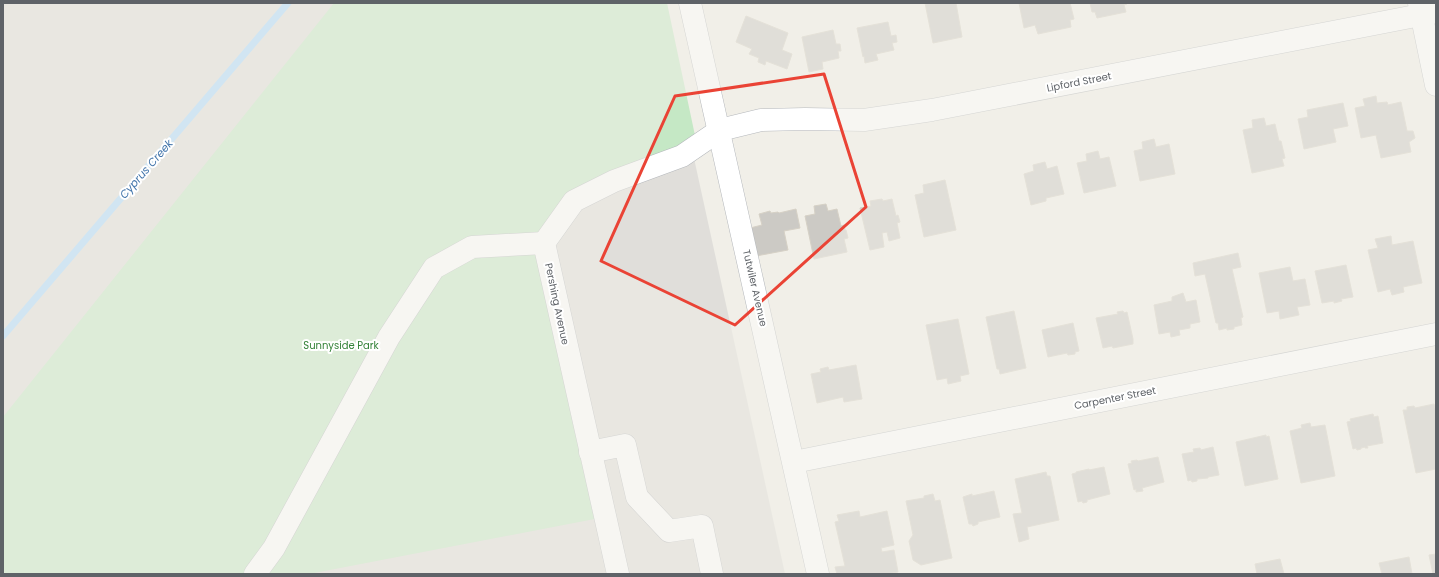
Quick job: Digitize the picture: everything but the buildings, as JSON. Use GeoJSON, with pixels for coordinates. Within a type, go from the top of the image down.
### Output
{"type":"FeatureCollection","features":[{"type":"Feature","properties":{"kind":"street","name":"Tutwiler Avenue"},"geometry":{"type":"LineString","coordinates":[[690,3],[720,130],[818,574]]}},
{"type":"Feature","properties":{"kind":"street","name":"Lipford Street"},"geometry":{"type":"LineString","coordinates":[[720,130],[761,120],[864,120],[932,110],[1426,10]]}},
{"type":"Feature","properties":{"kind":"street"},"geometry":{"type":"LineString","coordinates":[[1426,10],[1436,85]]}},
{"type":"Feature","properties":{"kind":"street"},"geometry":{"type":"LineString","coordinates":[[255,574],[274,548],[389,337],[434,268],[472,247],[544,243],[574,201],[614,181],[682,156],[720,130]]}},
{"type":"Feature","properties":{"kind":"street","name":"Pershing Avenue"},"geometry":{"type":"LineString","coordinates":[[544,243],[618,574]]}},
{"type":"Feature","properties":{"kind":"street","name":"Carpenter Street"},"geometry":{"type":"LineString","coordinates":[[794,462],[1436,334]]}},
{"type":"Feature","properties":{"kind":"street"},"geometry":{"type":"LineString","coordinates":[[590,452],[625,444],[637,497],[669,531],[702,526],[712,574]]}},
{"type":"Feature","properties":{"kind":"highlighted area"},"geometry":{"type":"Polygon","coordinates":[[[824,74],[866,207],[735,325],[601,261],[675,96],[824,74]]]}},
{"type":"Feature","properties":{"kind":"shaded area","name":"Sunnyside Park"},"geometry":{"type":"Polygon","coordinates":[[[3,3],[660,3],[785,574],[3,574],[3,3]]]}},
{"type":"Feature","properties":{"kind":"green space","name":"Sunnyside Park"},"geometry":{"type":"Polygon","coordinates":[[[334,3],[667,3],[697,145],[574,201],[544,243],[605,517],[309,574],[3,574],[3,417],[334,3]]]}},
{"type":"Feature","properties":{"kind":"waterway","name":"Cyprus Creek"},"geometry":{"type":"LineString","coordinates":[[3,336],[288,3]]}}]}
